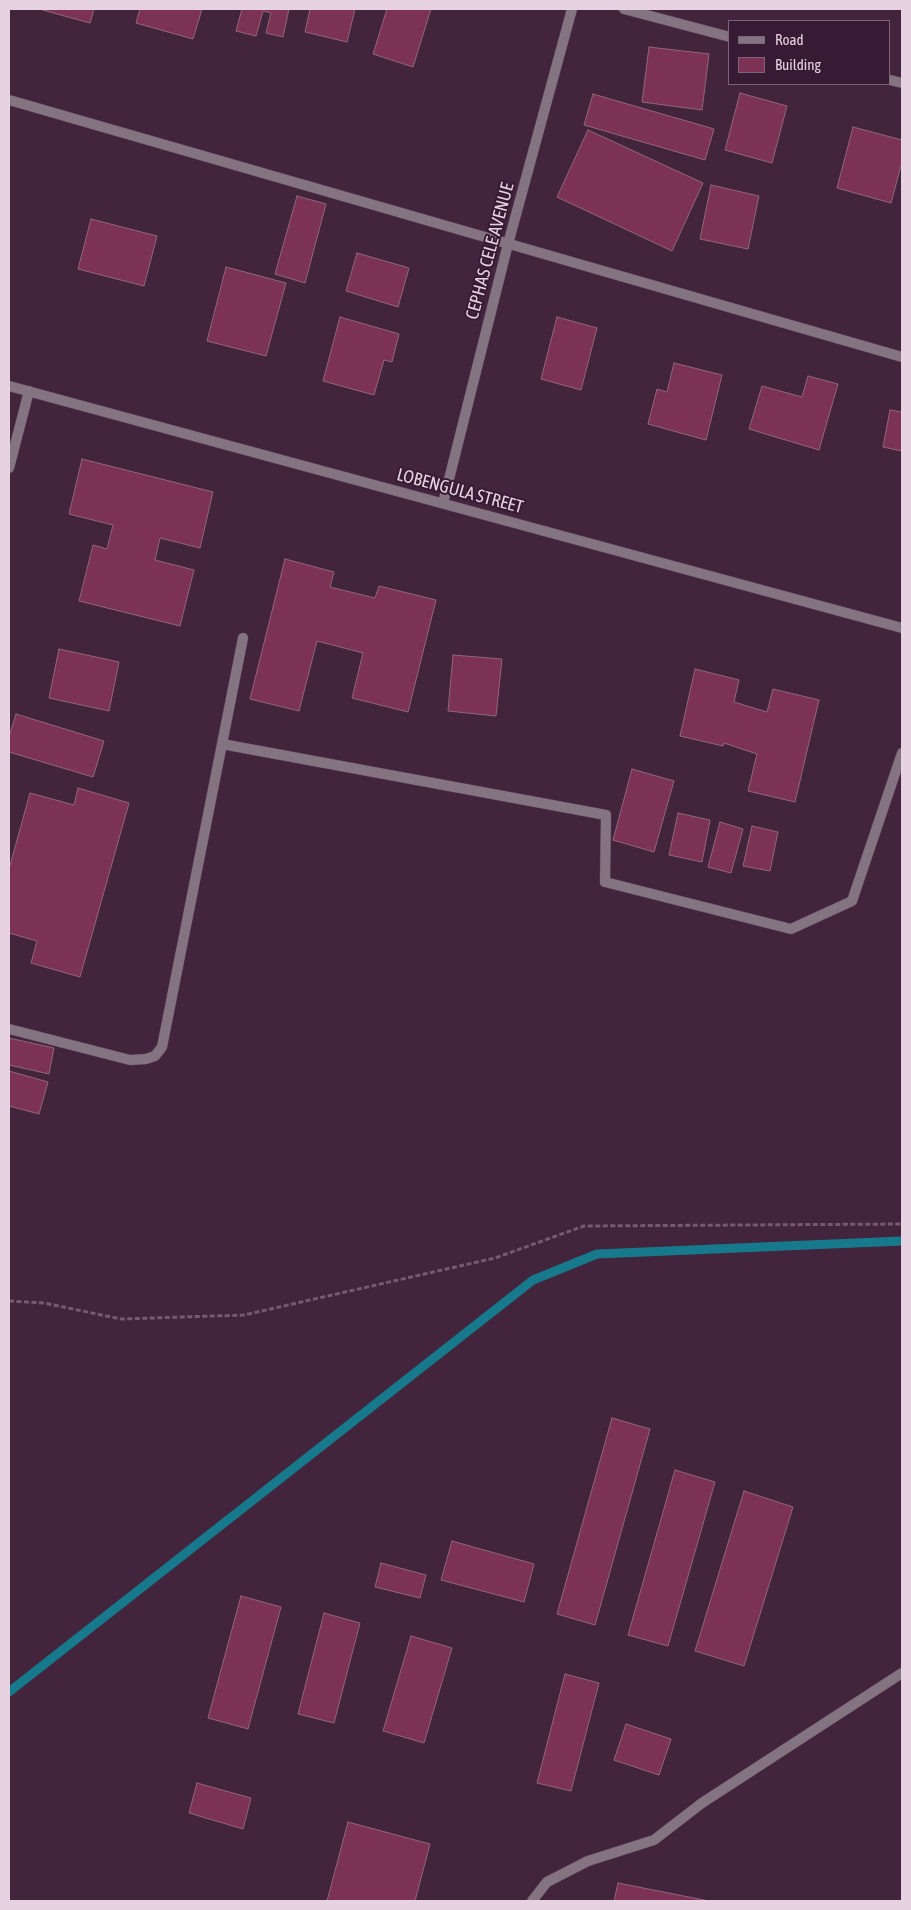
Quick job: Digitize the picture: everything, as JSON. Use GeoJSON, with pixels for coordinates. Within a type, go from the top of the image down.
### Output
{"type":"FeatureCollection","features":[{"type":"Feature","properties":{"kind":"street","name":"CEPHAS CELE AVENUE"},"geometry":{"type":"LineString","coordinates":[[443,503],[508,244],[572,9]]}},
{"type":"Feature","properties":{"kind":"street"},"geometry":{"type":"LineString","coordinates":[[624,9],[728,36]]}},
{"type":"Feature","properties":{"kind":"street"},"geometry":{"type":"LineString","coordinates":[[9,100],[902,357]]}},
{"type":"Feature","properties":{"kind":"street","name":"LOBENGULA STREET"},"geometry":{"type":"LineString","coordinates":[[9,386],[902,628]]}},
{"type":"Feature","properties":{"kind":"street"},"geometry":{"type":"LineString","coordinates":[[9,468],[29,391]]}},
{"type":"Feature","properties":{"kind":"street"},"geometry":{"type":"LineString","coordinates":[[9,1029],[130,1060],[146,1059],[155,1056],[162,1047],[243,638]]}},
{"type":"Feature","properties":{"kind":"street"},"geometry":{"type":"LineString","coordinates":[[222,744],[606,815],[605,882],[792,929],[852,901],[902,753]]}},
{"type":"Feature","properties":{"kind":"street"},"geometry":{"type":"LineString","coordinates":[[532,1901],[547,1882],[588,1861],[654,1840],[702,1802],[902,1673]]}},
{"type":"Feature","properties":{"kind":"path"},"geometry":{"type":"LineString","coordinates":[[9,1301],[44,1302],[121,1319],[244,1315],[494,1258],[584,1226],[902,1224]]}},
{"type":"Feature","properties":{"kind":"building"},"geometry":{"type":"Polygon","coordinates":[[[39,9],[94,9],[90,23],[39,9]]]}},
{"type":"Feature","properties":{"kind":"building"},"geometry":{"type":"Polygon","coordinates":[[[140,9],[202,9],[193,39],[136,23],[140,9]]]}},
{"type":"Feature","properties":{"kind":"building"},"geometry":{"type":"Polygon","coordinates":[[[242,9],[289,9],[283,37],[266,33],[271,13],[263,11],[256,36],[236,31],[242,9]]]}},
{"type":"Feature","properties":{"kind":"building"},"geometry":{"type":"Polygon","coordinates":[[[310,9],[355,9],[347,42],[305,32],[310,9]]]}},
{"type":"Feature","properties":{"kind":"building"},"geometry":{"type":"Polygon","coordinates":[[[387,9],[431,9],[413,67],[373,54],[387,9]]]}},
{"type":"Feature","properties":{"kind":"building"},"geometry":{"type":"Polygon","coordinates":[[[649,47],[709,54],[702,110],[642,102],[649,47]]]}},
{"type":"Feature","properties":{"kind":"building"},"geometry":{"type":"Polygon","coordinates":[[[740,93],[787,106],[772,163],[725,150],[740,93]]]}},
{"type":"Feature","properties":{"kind":"building"},"geometry":{"type":"Polygon","coordinates":[[[593,94],[714,129],[705,160],[584,125],[593,94]]]}},
{"type":"Feature","properties":{"kind":"building"},"geometry":{"type":"Polygon","coordinates":[[[853,127],[902,140],[902,162],[891,203],[837,188],[853,127]]]}},
{"type":"Feature","properties":{"kind":"building"},"geometry":{"type":"Polygon","coordinates":[[[588,130],[703,183],[672,251],[557,197],[588,130]]]}},
{"type":"Feature","properties":{"kind":"building"},"geometry":{"type":"Polygon","coordinates":[[[711,185],[759,196],[748,249],[700,239],[711,185]]]}},
{"type":"Feature","properties":{"kind":"building"},"geometry":{"type":"Polygon","coordinates":[[[297,196],[326,204],[305,283],[275,274],[297,196]]]}},
{"type":"Feature","properties":{"kind":"building"},"geometry":{"type":"Polygon","coordinates":[[[91,219],[157,236],[144,286],[78,269],[91,219]]]}},
{"type":"Feature","properties":{"kind":"building"},"geometry":{"type":"Polygon","coordinates":[[[357,253],[409,268],[398,307],[346,291],[357,253]]]}},
{"type":"Feature","properties":{"kind":"building"},"geometry":{"type":"Polygon","coordinates":[[[226,267],[286,283],[266,356],[207,341],[226,267]]]}},
{"type":"Feature","properties":{"kind":"building"},"geometry":{"type":"Polygon","coordinates":[[[340,317],[399,334],[392,362],[384,360],[374,395],[323,381],[340,317]]]}},
{"type":"Feature","properties":{"kind":"building"},"geometry":{"type":"Polygon","coordinates":[[[557,317],[597,328],[581,390],[541,379],[557,317]]]}},
{"type":"Feature","properties":{"kind":"building"},"geometry":{"type":"Polygon","coordinates":[[[674,363],[722,375],[706,440],[648,424],[657,389],[667,392],[674,363]]]}},
{"type":"Feature","properties":{"kind":"building"},"geometry":{"type":"Polygon","coordinates":[[[808,376],[838,384],[819,450],[749,429],[762,386],[802,397],[808,376]]]}},
{"type":"Feature","properties":{"kind":"building"},"geometry":{"type":"Polygon","coordinates":[[[890,410],[902,412],[902,451],[883,447],[890,410]]]}},
{"type":"Feature","properties":{"kind":"building"},"geometry":{"type":"Polygon","coordinates":[[[82,459],[213,492],[200,548],[160,538],[155,560],[194,570],[180,626],[79,601],[93,545],[107,549],[113,525],[69,514],[82,459]]]}},
{"type":"Feature","properties":{"kind":"building"},"geometry":{"type":"Polygon","coordinates":[[[285,559],[334,572],[330,587],[375,598],[379,586],[436,600],[408,712],[352,698],[363,653],[317,641],[299,711],[250,699],[285,559]]]}},
{"type":"Feature","properties":{"kind":"building"},"geometry":{"type":"Polygon","coordinates":[[[59,649],[119,662],[109,711],[49,698],[59,649]]]}},
{"type":"Feature","properties":{"kind":"building"},"geometry":{"type":"Polygon","coordinates":[[[453,655],[502,659],[496,716],[448,711],[453,655]]]}},
{"type":"Feature","properties":{"kind":"building"},"geometry":{"type":"Polygon","coordinates":[[[695,669],[739,680],[734,702],[767,712],[773,689],[819,700],[795,802],[748,791],[757,754],[724,743],[723,746],[680,736],[695,669]]]}},
{"type":"Feature","properties":{"kind":"building"},"geometry":{"type":"Polygon","coordinates":[[[16,714],[104,741],[93,777],[9,752],[9,737],[16,714]]]}},
{"type":"Feature","properties":{"kind":"building"},"geometry":{"type":"Polygon","coordinates":[[[632,769],[674,781],[654,852],[613,840],[632,769]]]}},
{"type":"Feature","properties":{"kind":"building"},"geometry":{"type":"Polygon","coordinates":[[[78,788],[129,803],[80,977],[31,963],[37,941],[9,933],[9,869],[30,793],[74,805],[78,788]]]}},
{"type":"Feature","properties":{"kind":"building"},"geometry":{"type":"Polygon","coordinates":[[[678,813],[710,820],[702,862],[669,855],[678,813]]]}},
{"type":"Feature","properties":{"kind":"building"},"geometry":{"type":"Polygon","coordinates":[[[720,822],[743,829],[731,873],[708,867],[720,822]]]}},
{"type":"Feature","properties":{"kind":"building"},"geometry":{"type":"Polygon","coordinates":[[[752,826],[778,832],[770,871],[743,866],[752,826]]]}},
{"type":"Feature","properties":{"kind":"building"},"geometry":{"type":"Polygon","coordinates":[[[9,1038],[54,1048],[49,1074],[9,1065],[9,1038]]]}},
{"type":"Feature","properties":{"kind":"building"},"geometry":{"type":"Polygon","coordinates":[[[9,1071],[48,1082],[39,1114],[9,1106],[9,1071]]]}},
{"type":"Feature","properties":{"kind":"building"},"geometry":{"type":"Polygon","coordinates":[[[612,1418],[650,1429],[595,1625],[557,1614],[612,1418]]]}},
{"type":"Feature","properties":{"kind":"building"},"geometry":{"type":"Polygon","coordinates":[[[675,1470],[715,1482],[668,1646],[628,1635],[675,1470]]]}},
{"type":"Feature","properties":{"kind":"building"},"geometry":{"type":"Polygon","coordinates":[[[744,1491],[793,1507],[744,1666],[695,1651],[744,1491]]]}},
{"type":"Feature","properties":{"kind":"building"},"geometry":{"type":"Polygon","coordinates":[[[452,1541],[534,1564],[524,1602],[441,1580],[452,1541]]]}},
{"type":"Feature","properties":{"kind":"building"},"geometry":{"type":"Polygon","coordinates":[[[381,1563],[426,1575],[420,1598],[375,1587],[381,1563]]]}},
{"type":"Feature","properties":{"kind":"building"},"geometry":{"type":"Polygon","coordinates":[[[241,1596],[281,1607],[248,1729],[208,1718],[241,1596]]]}},
{"type":"Feature","properties":{"kind":"building"},"geometry":{"type":"Polygon","coordinates":[[[324,1613],[360,1623],[334,1723],[298,1714],[324,1613]]]}},
{"type":"Feature","properties":{"kind":"building"},"geometry":{"type":"Polygon","coordinates":[[[411,1636],[452,1648],[424,1743],[383,1731],[411,1636]]]}},
{"type":"Feature","properties":{"kind":"building"},"geometry":{"type":"Polygon","coordinates":[[[565,1674],[599,1683],[571,1791],[537,1783],[565,1674]]]}},
{"type":"Feature","properties":{"kind":"building"},"geometry":{"type":"Polygon","coordinates":[[[626,1724],[671,1739],[659,1775],[614,1760],[626,1724]]]}},
{"type":"Feature","properties":{"kind":"building"},"geometry":{"type":"Polygon","coordinates":[[[197,1783],[251,1798],[243,1829],[189,1813],[197,1783]]]}},
{"type":"Feature","properties":{"kind":"building"},"geometry":{"type":"Polygon","coordinates":[[[348,1822],[430,1844],[415,1901],[327,1901],[348,1822]]]}},
{"type":"Feature","properties":{"kind":"building"},"geometry":{"type":"Polygon","coordinates":[[[618,1883],[709,1901],[614,1901],[618,1883]]]}},
{"type":"Feature","properties":{"kind":"waterway"},"geometry":{"type":"LineString","coordinates":[[9,1692],[533,1280],[597,1254],[902,1241]]}}]}
